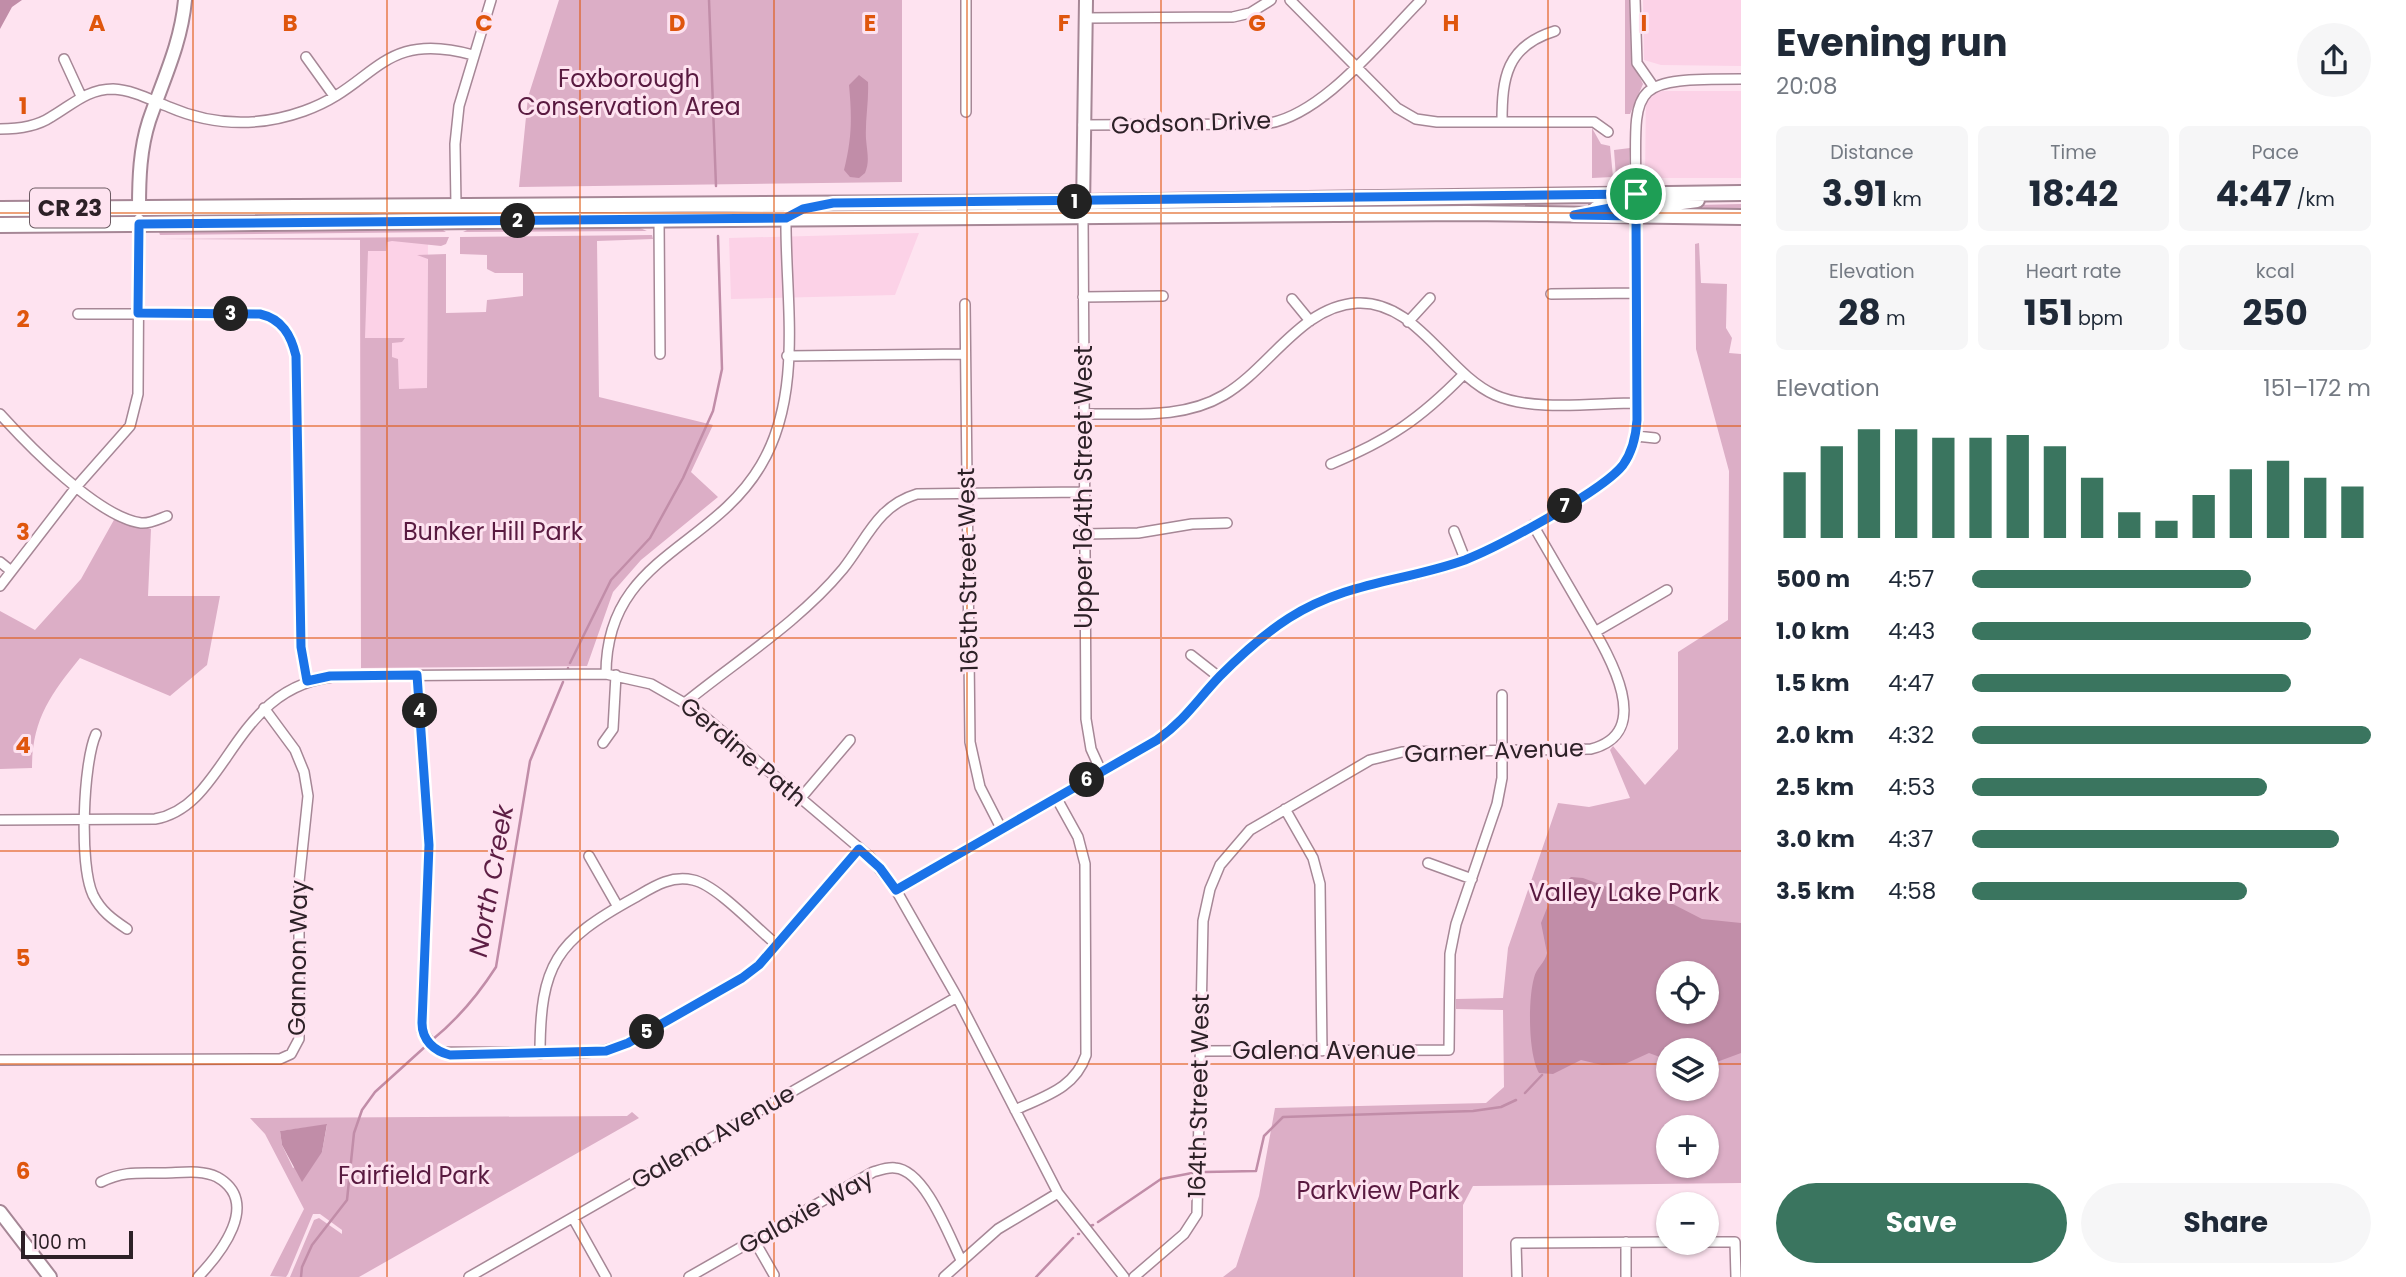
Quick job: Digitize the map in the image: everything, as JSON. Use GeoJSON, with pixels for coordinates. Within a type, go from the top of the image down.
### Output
{"type":"FeatureCollection","features":[{"type":"Feature","properties":{"kind":"main road"},"geometry":{"type":"LineString","coordinates":[[1636,216],[1644,207],[1694,201],[1714,193]]}},
{"type":"Feature","properties":{"kind":"main road","name":"CR 23"},"geometry":{"type":"LineString","coordinates":[[0,225],[786,218],[1741,193]]}},
{"type":"Feature","properties":{"kind":"main road"},"geometry":{"type":"LineString","coordinates":[[1574,215],[1626,205],[1633,201],[1636,194]]}},
{"type":"Feature","properties":{"kind":"main road","name":"CR 23"},"geometry":{"type":"LineString","coordinates":[[0,209],[833,203],[1083,209],[1741,216]]}},
{"type":"Feature","properties":{"kind":"main road"},"geometry":{"type":"LineString","coordinates":[[786,218],[803,209],[833,203]]}},
{"type":"Feature","properties":{"kind":"street"},"geometry":{"type":"LineString","coordinates":[[0,586],[78,486],[124,435],[135,415],[138,394],[139,208],[143,149],[179,39],[185,0]]}},
{"type":"Feature","properties":{"kind":"street"},"geometry":{"type":"LineString","coordinates":[[456,205],[456,123],[473,55],[491,0]]}},
{"type":"Feature","properties":{"kind":"street"},"geometry":{"type":"LineString","coordinates":[[966,0],[966,112]]}},
{"type":"Feature","properties":{"kind":"street"},"geometry":{"type":"LineString","coordinates":[[1083,209],[1086,0]]}},
{"type":"Feature","properties":{"kind":"street"},"geometry":{"type":"LineString","coordinates":[[1085,18],[1233,17],[1251,13],[1270,0]]}},
{"type":"Feature","properties":{"kind":"street"},"geometry":{"type":"LineString","coordinates":[[1290,0],[1397,108],[1416,119],[1437,122],[1594,122],[1608,132]]}},
{"type":"Feature","properties":{"kind":"street","name":"Godson Drive"},"geometry":{"type":"LineString","coordinates":[[1083,125],[1277,122],[1310,108],[1421,0]]}},
{"type":"Feature","properties":{"kind":"street"},"geometry":{"type":"LineString","coordinates":[[1635,0],[1637,63],[1653,86]]}},
{"type":"Feature","properties":{"kind":"street"},"geometry":{"type":"LineString","coordinates":[[1502,122],[1503,80],[1513,60],[1534,38],[1555,31]]}},
{"type":"Feature","properties":{"kind":"street"},"geometry":{"type":"LineString","coordinates":[[0,129],[33,126],[50,118],[80,96],[114,89],[209,120],[245,123],[292,115],[334,96],[377,65],[403,52],[430,47],[473,55]]}},
{"type":"Feature","properties":{"kind":"street"},"geometry":{"type":"LineString","coordinates":[[306,57],[334,96]]}},
{"type":"Feature","properties":{"kind":"street"},"geometry":{"type":"LineString","coordinates":[[64,59],[80,96]]}},
{"type":"Feature","properties":{"kind":"street"},"geometry":{"type":"LineString","coordinates":[[1636,194],[1636,118],[1644,94],[1653,86],[1676,79],[1741,79]]}},
{"type":"Feature","properties":{"kind":"street","name":"Upper 164th Street West"},"geometry":{"type":"LineString","coordinates":[[1083,209],[1086,719],[1091,748],[1101,771]]}},
{"type":"Feature","properties":{"kind":"street"},"geometry":{"type":"LineString","coordinates":[[896,890],[1057,799],[1173,728],[1191,713],[1219,677],[1265,635],[1354,587],[1465,559],[1533,525],[1611,478],[1625,463],[1636,436],[1636,216]]}},
{"type":"Feature","properties":{"kind":"street"},"geometry":{"type":"LineString","coordinates":[[603,743],[613,729],[610,631],[627,593],[646,573],[728,507],[761,464],[782,411],[787,356],[786,218]]}},
{"type":"Feature","properties":{"kind":"street"},"geometry":{"type":"LineString","coordinates":[[659,220],[660,354]]}},
{"type":"Feature","properties":{"kind":"street"},"geometry":{"type":"LineString","coordinates":[[1551,294],[1636,293]]}},
{"type":"Feature","properties":{"kind":"street"},"geometry":{"type":"LineString","coordinates":[[1083,297],[1163,296]]}},
{"type":"Feature","properties":{"kind":"street"},"geometry":{"type":"LineString","coordinates":[[1408,322],[1430,298]]}},
{"type":"Feature","properties":{"kind":"street"},"geometry":{"type":"LineString","coordinates":[[1292,299],[1310,321]]}},
{"type":"Feature","properties":{"kind":"street"},"geometry":{"type":"LineString","coordinates":[[1084,414],[1167,413],[1205,404],[1240,384],[1310,321],[1334,308],[1358,303],[1379,305],[1408,322],[1464,374],[1494,394],[1518,402],[1637,403]]}},
{"type":"Feature","properties":{"kind":"street","name":"165th Street West"},"geometry":{"type":"LineString","coordinates":[[965,304],[970,742],[980,787],[1002,830]]}},
{"type":"Feature","properties":{"kind":"street"},"geometry":{"type":"LineString","coordinates":[[78,314],[260,314],[275,320],[292,340],[296,356],[300,475],[301,647],[307,681]]}},
{"type":"Feature","properties":{"kind":"street"},"geometry":{"type":"LineString","coordinates":[[787,356],[965,354]]}},
{"type":"Feature","properties":{"kind":"street"},"geometry":{"type":"LineString","coordinates":[[1331,464],[1370,448],[1405,429],[1464,374]]}},
{"type":"Feature","properties":{"kind":"street"},"geometry":{"type":"LineString","coordinates":[[0,414],[33,451],[107,509],[130,520],[144,523],[167,516]]}},
{"type":"Feature","properties":{"kind":"street"},"geometry":{"type":"LineString","coordinates":[[1636,436],[1655,438]]}},
{"type":"Feature","properties":{"kind":"street"},"geometry":{"type":"LineString","coordinates":[[686,702],[817,597],[844,568],[877,519],[890,506],[917,494],[1084,492]]}},
{"type":"Feature","properties":{"kind":"street"},"geometry":{"type":"LineString","coordinates":[[1084,534],[1138,533],[1192,524],[1227,523]]}},
{"type":"Feature","properties":{"kind":"street"},"geometry":{"type":"LineString","coordinates":[[1533,525],[1595,632],[1667,590]]}},
{"type":"Feature","properties":{"kind":"street"},"geometry":{"type":"LineString","coordinates":[[1454,531],[1465,559]]}},
{"type":"Feature","properties":{"kind":"street"},"geometry":{"type":"LineString","coordinates":[[0,562],[11,571]]}},
{"type":"Feature","properties":{"kind":"street","name":"Garner Avenue"},"geometry":{"type":"LineString","coordinates":[[1210,889],[1220,865],[1241,838],[1358,766],[1385,755],[1402,751],[1591,749],[1609,743],[1617,736],[1624,719],[1621,689],[1612,664],[1595,632]]}},
{"type":"Feature","properties":{"kind":"street"},"geometry":{"type":"LineString","coordinates":[[1191,655],[1219,677]]}},
{"type":"Feature","properties":{"kind":"street"},"geometry":{"type":"LineString","coordinates":[[417,675],[429,845],[422,1023],[424,1036],[436,1050],[450,1055],[596,1052],[628,1043],[742,978],[777,945],[859,849]]}},
{"type":"Feature","properties":{"kind":"street","name":"Gerdine Path"},"geometry":{"type":"LineString","coordinates":[[0,820],[155,819],[176,813],[195,797],[264,708],[307,681],[330,676],[611,675],[651,684],[686,702],[880,868],[896,890],[957,998],[1058,1193],[1124,1277]]}},
{"type":"Feature","properties":{"kind":"street"},"geometry":{"type":"LineString","coordinates":[[1428,863],[1472,879],[1497,804],[1502,750],[1502,695]]}},
{"type":"Feature","properties":{"kind":"street","name":"Gannon Way"},"geometry":{"type":"LineString","coordinates":[[0,1060],[280,1059],[295,1049],[299,1039],[299,882],[308,796],[304,772],[295,750],[264,708]]}},
{"type":"Feature","properties":{"kind":"street"},"geometry":{"type":"LineString","coordinates":[[96,734],[86,765],[89,886],[105,914],[127,929]]}},
{"type":"Feature","properties":{"kind":"street"},"geometry":{"type":"LineString","coordinates":[[800,799],[850,740]]}},
{"type":"Feature","properties":{"kind":"street"},"geometry":{"type":"LineString","coordinates":[[1015,1110],[1070,1084],[1081,1071],[1086,1055],[1085,864],[1078,837],[1057,799]]}},
{"type":"Feature","properties":{"kind":"street"},"geometry":{"type":"LineString","coordinates":[[1285,809],[1312,858],[1320,884],[1322,1051]]}},
{"type":"Feature","properties":{"kind":"street"},"geometry":{"type":"LineString","coordinates":[[589,856],[618,906]]}},
{"type":"Feature","properties":{"kind":"street","name":"Galena Avenue"},"geometry":{"type":"LineString","coordinates":[[1200,1051],[1449,1050],[1450,954],[1456,924],[1472,879]]}},
{"type":"Feature","properties":{"kind":"street"},"geometry":{"type":"LineString","coordinates":[[540,1054],[541,1007],[551,968],[580,931],[660,883],[694,880],[705,884],[777,945]]}},
{"type":"Feature","properties":{"kind":"street","name":"164th Street West"},"geometry":{"type":"LineString","coordinates":[[1134,1277],[1184,1234],[1197,1214],[1203,921],[1210,889]]}},
{"type":"Feature","properties":{"kind":"street","name":"Galena Avenue"},"geometry":{"type":"LineString","coordinates":[[470,1277],[957,998]]}},
{"type":"Feature","properties":{"kind":"street","name":"Galaxie Way"},"geometry":{"type":"LineString","coordinates":[[689,1277],[873,1172],[896,1168],[910,1173],[922,1184],[961,1260]]}},
{"type":"Feature","properties":{"kind":"street"},"geometry":{"type":"LineString","coordinates":[[100,1182],[121,1173],[200,1173],[218,1178],[226,1184],[235,1201],[235,1223],[225,1247],[198,1277]]}},
{"type":"Feature","properties":{"kind":"street"},"geometry":{"type":"LineString","coordinates":[[944,1277],[998,1229],[1058,1193]]}},
{"type":"Feature","properties":{"kind":"street"},"geometry":{"type":"LineString","coordinates":[[0,1212],[50,1277]]}},
{"type":"Feature","properties":{"kind":"street"},"geometry":{"type":"LineString","coordinates":[[573,1218],[607,1277]]}},
{"type":"Feature","properties":{"kind":"street"},"geometry":{"type":"LineString","coordinates":[[754,1240],[774,1275]]}},
{"type":"Feature","properties":{"kind":"street"},"geometry":{"type":"LineString","coordinates":[[1626,1242],[1626,1277]]}},
{"type":"Feature","properties":{"kind":"street"},"geometry":{"type":"LineString","coordinates":[[1517,1277],[1516,1243],[1656,1242]]}},
{"type":"Feature","properties":{"kind":"street"},"geometry":{"type":"LineString","coordinates":[[1719,1242],[1735,1242],[1736,1277]]}},
{"type":"Feature","properties":{"kind":"shaded area"},"geometry":{"type":"Polygon","coordinates":[[[0,0],[22,0],[12,7],[0,29],[0,0]]]}},
{"type":"Feature","properties":{"kind":"shaded area"},"geometry":{"type":"Polygon","coordinates":[[[1643,0],[1741,0],[1741,66],[1661,65],[1644,60],[1643,0]]]}},
{"type":"Feature","properties":{"kind":"shaded area"},"geometry":{"type":"Polygon","coordinates":[[[859,75],[868,82],[868,156],[865,173],[859,178],[850,177],[844,170],[851,128],[849,85],[859,75]]]}},
{"type":"Feature","properties":{"kind":"shaded area"},"geometry":{"type":"Polygon","coordinates":[[[1646,91],[1741,91],[1741,178],[1645,178],[1646,91]]]}},
{"type":"Feature","properties":{"kind":"shaded area"},"geometry":{"type":"Polygon","coordinates":[[[919,233],[895,295],[731,299],[729,238],[919,233]]]}},
{"type":"Feature","properties":{"kind":"shaded area"},"geometry":{"type":"Polygon","coordinates":[[[428,238],[427,399],[360,400],[360,239],[428,238]]]}},
{"type":"Feature","properties":{"kind":"shaded area"},"geometry":{"type":"Polygon","coordinates":[[[1571,877],[1583,878],[1634,897],[1665,900],[1702,919],[1741,923],[1741,1053],[1719,1061],[1719,1038],[1656,1038],[1656,1056],[1649,1053],[1625,1064],[1602,1065],[1581,1060],[1553,1074],[1539,1073],[1535,1064],[1530,1026],[1535,974],[1547,953],[1541,923],[1553,893],[1571,877]]]}},
{"type":"Feature","properties":{"kind":"shaded area"},"geometry":{"type":"Polygon","coordinates":[[[327,1124],[322,1152],[302,1182],[282,1145],[280,1131],[327,1124]]]}},
{"type":"Feature","properties":{"kind":"green space","name":"Foxborough Conservation Area"},"geometry":{"type":"Polygon","coordinates":[[[559,0],[902,0],[902,182],[519,187],[528,97],[559,0]]]}},
{"type":"Feature","properties":{"kind":"green space"},"geometry":{"type":"Polygon","coordinates":[[[1625,0],[1630,0],[1631,59],[1643,84],[1630,114],[1625,114],[1625,0]]]}},
{"type":"Feature","properties":{"kind":"green space"},"geometry":{"type":"Polygon","coordinates":[[[1592,128],[1601,144],[1610,146],[1613,177],[1592,178],[1592,128]]]}},
{"type":"Feature","properties":{"kind":"green space"},"geometry":{"type":"Polygon","coordinates":[[[1630,148],[1629,174],[1616,177],[1614,150],[1630,148]]]}},
{"type":"Feature","properties":{"kind":"green space"},"geometry":{"type":"Polygon","coordinates":[[[1488,203],[1435,208],[1221,208],[1488,203]]]}},
{"type":"Feature","properties":{"kind":"green space"},"geometry":{"type":"Polygon","coordinates":[[[1741,204],[1741,209],[1678,209],[1698,205],[1741,204]]]}},
{"type":"Feature","properties":{"kind":"green space"},"geometry":{"type":"Polygon","coordinates":[[[779,208],[779,213],[329,217],[329,212],[779,208]]]}},
{"type":"Feature","properties":{"kind":"green space"},"geometry":{"type":"Polygon","coordinates":[[[640,228],[647,231],[463,232],[467,230],[640,228]]]}},
{"type":"Feature","properties":{"kind":"green space"},"geometry":{"type":"Polygon","coordinates":[[[159,232],[446,232],[160,235],[159,232]]]}},
{"type":"Feature","properties":{"kind":"green space","name":"Bunker Hill Park"},"geometry":{"type":"Polygon","coordinates":[[[652,235],[653,239],[597,241],[599,397],[713,425],[691,472],[718,497],[641,560],[613,592],[587,666],[361,668],[360,240],[161,239],[449,237],[446,244],[441,246],[392,241],[387,242],[386,251],[368,251],[365,338],[405,338],[402,342],[392,343],[392,357],[398,359],[399,389],[427,388],[428,259],[417,255],[446,254],[446,313],[486,312],[487,300],[523,296],[523,273],[495,273],[487,269],[487,255],[460,254],[460,237],[652,235]]]}},
{"type":"Feature","properties":{"kind":"green space","name":"Valley Lake Park"},"geometry":{"type":"Polygon","coordinates":[[[1699,243],[1701,283],[1727,284],[1726,328],[1732,338],[1729,353],[1741,354],[1741,1183],[1473,1186],[1463,1205],[1463,1277],[1223,1277],[1236,1267],[1259,1196],[1275,1108],[1486,1103],[1504,1087],[1503,1010],[1456,1009],[1456,999],[1503,998],[1508,948],[1558,803],[1589,807],[1630,798],[1610,750],[1613,746],[1645,785],[1678,749],[1678,652],[1728,620],[1729,471],[1696,349],[1695,244],[1699,243]]]}},
{"type":"Feature","properties":{"kind":"green space"},"geometry":{"type":"Polygon","coordinates":[[[115,518],[151,529],[148,596],[220,596],[207,665],[170,696],[80,658],[45,708],[35,735],[32,768],[0,769],[0,611],[35,630],[81,579],[115,518]]]}},
{"type":"Feature","properties":{"kind":"green space","name":"Fairfield Park"},"geometry":{"type":"Polygon","coordinates":[[[632,1112],[639,1118],[359,1277],[290,1277],[314,1220],[319,1218],[342,1234],[342,1230],[320,1214],[313,1214],[286,1277],[270,1276],[304,1209],[265,1134],[250,1118],[627,1116],[632,1112]],[[327,1125],[280,1131],[282,1145],[293,1168],[322,1152],[327,1125]]]}},
{"type":"Feature","properties":{"kind":"waterway","name":"North Creek"},"geometry":{"type":"LineString","coordinates":[[709,0],[716,186]]}},
{"type":"Feature","properties":{"kind":"waterway","name":"North Creek"},"geometry":{"type":"LineString","coordinates":[[570,663],[611,580],[650,538],[683,478],[713,411],[722,369],[718,236]]}},
{"type":"Feature","properties":{"kind":"waterway","name":"North Creek"},"geometry":{"type":"LineString","coordinates":[[432,1040],[467,1006],[496,967],[530,761],[563,682]]}},
{"type":"Feature","properties":{"kind":"waterway","name":"North Creek"},"geometry":{"type":"LineString","coordinates":[[301,1277],[302,1267],[312,1245],[347,1200],[354,1133],[362,1110],[375,1092],[427,1045]]}},
{"type":"Feature","properties":{"kind":"waterway"},"geometry":{"type":"LineString","coordinates":[[1525,1093],[1542,1075]]}},
{"type":"Feature","properties":{"kind":"waterway"},"geometry":{"type":"LineString","coordinates":[[1205,1172],[1256,1171],[1264,1136],[1283,1117],[1473,1111],[1501,1107],[1516,1100]]}},
{"type":"Feature","properties":{"kind":"waterway"},"geometry":{"type":"LineString","coordinates":[[1098,1222],[1161,1179],[1192,1173]]}},
{"type":"Feature","properties":{"kind":"waterway"},"geometry":{"type":"LineString","coordinates":[[1036,1277],[1073,1238]]}},
{"type":"Feature","properties":{"kind":"route"},"geometry":{"type":"LineString","coordinates":[[1636,194],[1633,201],[1626,205],[1574,215],[1636,216],[1636,436],[1625,463],[1611,478],[1488,550],[1430,570],[1354,587],[1290,618],[1265,635],[1219,677],[1191,713],[1157,740],[896,890],[880,868],[859,849],[759,965],[742,978],[628,1043],[606,1051],[583,1053],[450,1055],[436,1050],[424,1036],[422,1023],[429,910],[429,845],[417,675],[330,676],[307,681],[301,647],[300,475],[296,356],[292,340],[275,320],[260,314],[138,313],[139,224],[721,220],[786,218],[803,209],[833,203],[1636,194]]}},
{"type":"Feature","properties":{"kind":"park label","name":"Parkview Park"},"geometry":{"type":"Point","coordinates":[1378,1191]}}]}
